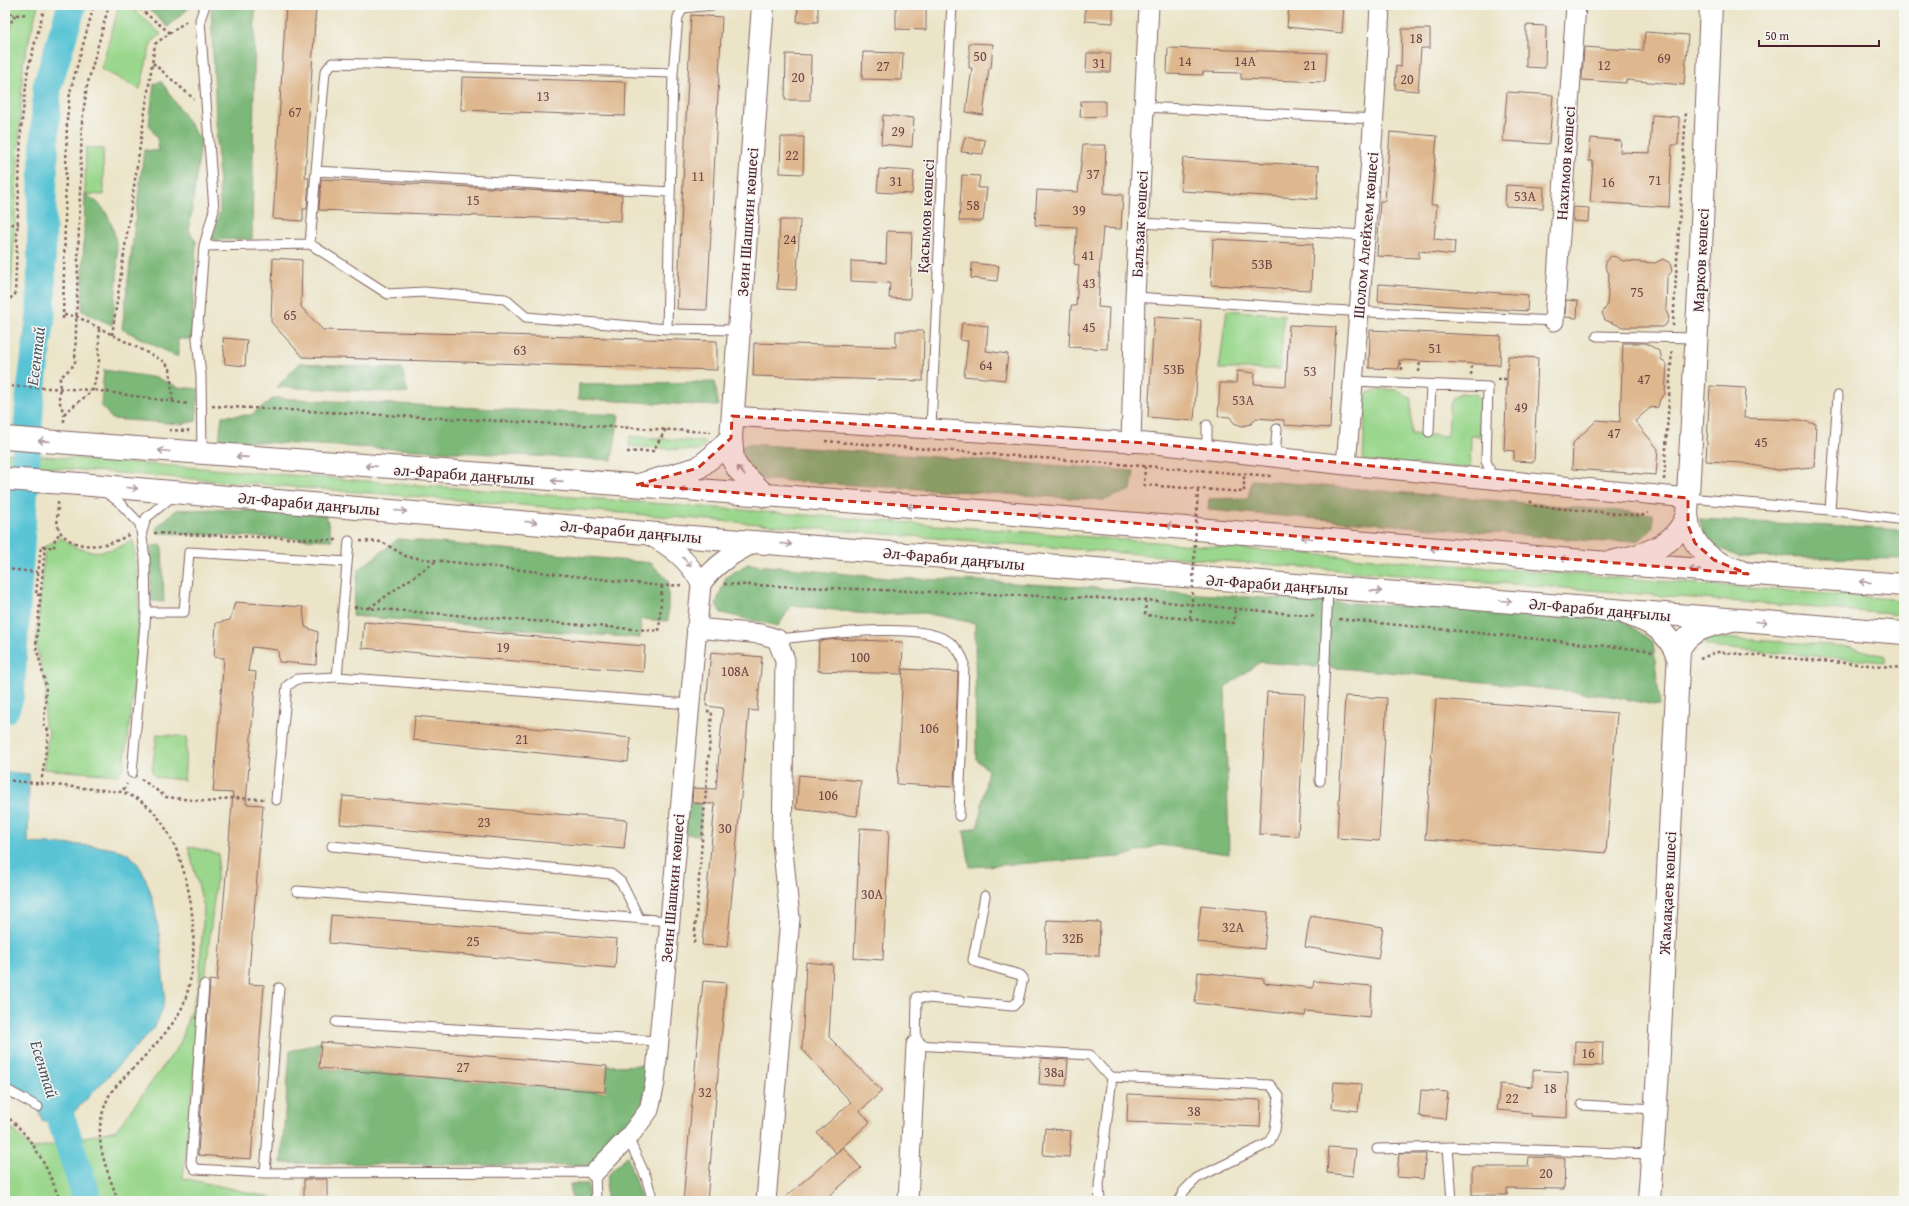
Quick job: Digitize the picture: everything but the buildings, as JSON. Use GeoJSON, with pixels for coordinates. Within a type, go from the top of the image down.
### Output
{"type":"FeatureCollection","features":[{"type":"Feature","properties":{"kind":"main road","name":"Зеин Шашкин көшесі"},"geometry":{"type":"LineString","coordinates":[[763,5],[732,416],[723,435],[738,469],[766,496]]}},
{"type":"Feature","properties":{"kind":"main road","name":"Марков көшесі"},"geometry":{"type":"LineString","coordinates":[[1688,506],[1711,5]]}},
{"type":"Feature","properties":{"kind":"main road"},"geometry":{"type":"LineString","coordinates":[[6,428],[83,444],[202,454]]}},
{"type":"Feature","properties":{"kind":"main road"},"geometry":{"type":"LineString","coordinates":[[636,485],[698,468],[713,456],[723,435]]}},
{"type":"Feature","properties":{"kind":"main road","name":"әл-Фараби даңғылы"},"geometry":{"type":"LineString","coordinates":[[202,454],[636,485],[725,494],[766,496]]}},
{"type":"Feature","properties":{"kind":"main road","name":"Әл-Фараби даңғылы"},"geometry":{"type":"LineString","coordinates":[[5,479],[178,492],[756,542],[1904,633]]}},
{"type":"Feature","properties":{"kind":"main road"},"geometry":{"type":"LineString","coordinates":[[766,496],[1904,585]]}},
{"type":"Feature","properties":{"kind":"main road"},"geometry":{"type":"LineString","coordinates":[[1608,563],[1630,558],[1664,544],[1680,529],[1688,506]]}},
{"type":"Feature","properties":{"kind":"main road"},"geometry":{"type":"LineString","coordinates":[[1688,506],[1691,534],[1695,543],[1704,553],[1728,568],[1748,574]]}},
{"type":"Feature","properties":{"kind":"main road"},"geometry":{"type":"LineString","coordinates":[[1618,610],[1651,622],[1663,631],[1669,656]]}},
{"type":"Feature","properties":{"kind":"main road","name":"Жамақаев көшесі"},"geometry":{"type":"LineString","coordinates":[[1647,1200],[1655,1109],[1669,656],[1691,632],[1732,620]]}},
{"type":"Feature","properties":{"kind":"street","name":"Бальзак көшесі"},"geometry":{"type":"LineString","coordinates":[[1131,443],[1135,297],[1140,223],[1149,5]]}},
{"type":"Feature","properties":{"kind":"street","name":"Шолом Алейхем көшесі"},"geometry":{"type":"LineString","coordinates":[[1346,465],[1375,118],[1380,5]]}},
{"type":"Feature","properties":{"kind":"street","name":"Нахимов көшесі"},"geometry":{"type":"LineString","coordinates":[[1554,321],[1576,5]]}},
{"type":"Feature","properties":{"kind":"street"},"geometry":{"type":"LineString","coordinates":[[732,416],[931,428],[1207,449],[1346,465],[1663,495],[1688,506]]}},
{"type":"Feature","properties":{"kind":"street"},"geometry":{"type":"LineString","coordinates":[[643,532],[667,544],[681,556],[694,570],[694,584]]}},
{"type":"Feature","properties":{"kind":"street"},"geometry":{"type":"LineString","coordinates":[[694,584],[723,561],[756,542]]}},
{"type":"Feature","properties":{"kind":"street","name":"Зеин Шашкин көшесі"},"geometry":{"type":"LineString","coordinates":[[595,1172],[628,1138],[649,1110],[655,1083],[696,628],[694,584]]}},
{"type":"Feature","properties":{"kind":"street"},"geometry":{"type":"LineString","coordinates":[[696,628],[760,634],[777,639],[785,660],[782,842],[790,918],[768,1161],[766,1201]]}},
{"type":"Feature","properties":{"kind":"street"},"geometry":{"type":"LineString","coordinates":[[908,1201],[916,1045]]}},
{"type":"Feature","properties":{"kind":"lane"},"geometry":{"type":"LineString","coordinates":[[667,329],[673,73],[678,17],[683,8],[713,5]]}},
{"type":"Feature","properties":{"kind":"lane","name":"Қасымов көшесі"},"geometry":{"type":"LineString","coordinates":[[931,428],[944,141],[952,5]]}},
{"type":"Feature","properties":{"kind":"lane"},"geometry":{"type":"LineString","coordinates":[[202,454],[202,406],[197,339],[204,246],[214,210],[200,20],[204,7]]}},
{"type":"Feature","properties":{"kind":"lane"},"geometry":{"type":"LineString","coordinates":[[310,244],[325,72],[332,63],[673,73]]}},
{"type":"Feature","properties":{"kind":"lane"},"geometry":{"type":"LineString","coordinates":[[1145,107],[1375,118]]}},
{"type":"Feature","properties":{"kind":"lane"},"geometry":{"type":"LineString","coordinates":[[316,171],[670,192]]}},
{"type":"Feature","properties":{"kind":"lane"},"geometry":{"type":"LineString","coordinates":[[1140,223],[1366,235]]}},
{"type":"Feature","properties":{"kind":"lane"},"geometry":{"type":"LineString","coordinates":[[204,246],[310,244],[388,294],[424,292],[505,299],[526,317],[667,329],[739,330]]}},
{"type":"Feature","properties":{"kind":"lane"},"geometry":{"type":"LineString","coordinates":[[1135,297],[1358,312],[1554,321]]}},
{"type":"Feature","properties":{"kind":"lane"},"geometry":{"type":"LineString","coordinates":[[1597,336],[1696,338]]}},
{"type":"Feature","properties":{"kind":"lane"},"geometry":{"type":"LineString","coordinates":[[1353,381],[1488,387],[1486,461],[1490,468],[1489,478]]}},
{"type":"Feature","properties":{"kind":"lane"},"geometry":{"type":"LineString","coordinates":[[1429,432],[1431,385]]}},
{"type":"Feature","properties":{"kind":"lane"},"geometry":{"type":"LineString","coordinates":[[1830,510],[1838,396]]}},
{"type":"Feature","properties":{"kind":"lane"},"geometry":{"type":"LineString","coordinates":[[1207,424],[1207,449]]}},
{"type":"Feature","properties":{"kind":"lane"},"geometry":{"type":"LineString","coordinates":[[1275,457],[1277,429]]}},
{"type":"Feature","properties":{"kind":"lane"},"geometry":{"type":"LineString","coordinates":[[88,485],[118,501],[135,517],[146,533]]}},
{"type":"Feature","properties":{"kind":"lane"},"geometry":{"type":"LineString","coordinates":[[132,773],[146,612],[146,518],[178,492]]}},
{"type":"Feature","properties":{"kind":"lane"},"geometry":{"type":"LineString","coordinates":[[1688,506],[1830,510],[1904,520]]}},
{"type":"Feature","properties":{"kind":"lane"},"geometry":{"type":"LineString","coordinates":[[337,677],[349,541]]}},
{"type":"Feature","properties":{"kind":"lane"},"geometry":{"type":"LineString","coordinates":[[146,612],[184,612],[189,552],[347,562]]}},
{"type":"Feature","properties":{"kind":"lane"},"geometry":{"type":"LineString","coordinates":[[1320,781],[1328,588]]}},
{"type":"Feature","properties":{"kind":"lane"},"geometry":{"type":"LineString","coordinates":[[777,639],[889,631],[916,632],[941,637],[954,647],[964,662],[959,816]]}},
{"type":"Feature","properties":{"kind":"lane"},"geometry":{"type":"LineString","coordinates":[[276,800],[287,686],[297,679],[337,677],[689,706]]}},
{"type":"Feature","properties":{"kind":"lane"},"geometry":{"type":"LineString","coordinates":[[332,846],[611,874],[621,882],[639,918]]}},
{"type":"Feature","properties":{"kind":"lane"},"geometry":{"type":"LineString","coordinates":[[297,891],[669,921]]}},
{"type":"Feature","properties":{"kind":"lane"},"geometry":{"type":"LineString","coordinates":[[985,896],[974,960],[976,962],[1020,974],[1023,978],[1018,1001],[1014,1006],[917,997],[916,1045],[1090,1055],[1103,1070],[1112,1077],[1270,1085],[1279,1096],[1275,1130],[1269,1143],[1197,1178],[1184,1191],[1179,1201]]}},
{"type":"Feature","properties":{"kind":"lane"},"geometry":{"type":"LineString","coordinates":[[204,985],[191,1163],[195,1169],[265,1173],[595,1172],[596,1201]]}},
{"type":"Feature","properties":{"kind":"lane"},"geometry":{"type":"LineString","coordinates":[[265,1173],[279,988]]}},
{"type":"Feature","properties":{"kind":"lane"},"geometry":{"type":"LineString","coordinates":[[336,1022],[658,1041]]}},
{"type":"Feature","properties":{"kind":"lane"},"geometry":{"type":"LineString","coordinates":[[1100,1201],[1099,1185],[1112,1077]]}},
{"type":"Feature","properties":{"kind":"lane"},"geometry":{"type":"LineString","coordinates":[[5,1089],[38,1107]]}},
{"type":"Feature","properties":{"kind":"lane"},"geometry":{"type":"LineString","coordinates":[[1582,1105],[1655,1109]]}},
{"type":"Feature","properties":{"kind":"lane"},"geometry":{"type":"LineString","coordinates":[[628,1138],[646,1177],[653,1201]]}},
{"type":"Feature","properties":{"kind":"lane"},"geometry":{"type":"LineString","coordinates":[[1377,1150],[1448,1147],[1651,1154]]}},
{"type":"Feature","properties":{"kind":"lane"},"geometry":{"type":"LineString","coordinates":[[1448,1147],[1452,1201]]}},
{"type":"Feature","properties":{"kind":"path"},"geometry":{"type":"LineString","coordinates":[[5,302],[15,295],[19,224],[21,129],[28,69],[45,5]]}},
{"type":"Feature","properties":{"kind":"path"},"geometry":{"type":"LineString","coordinates":[[63,319],[68,106],[70,92],[94,5]]}},
{"type":"Feature","properties":{"kind":"path"},"geometry":{"type":"LineString","coordinates":[[64,422],[64,414],[58,400],[60,378],[76,364],[82,122],[87,86],[109,5]]}},
{"type":"Feature","properties":{"kind":"path"},"geometry":{"type":"LineString","coordinates":[[136,5],[170,33]]}},
{"type":"Feature","properties":{"kind":"path"},"geometry":{"type":"LineString","coordinates":[[112,335],[155,44],[204,7]]}},
{"type":"Feature","properties":{"kind":"path"},"geometry":{"type":"LineString","coordinates":[[5,11],[15,15],[27,14]]}},
{"type":"Feature","properties":{"kind":"path"},"geometry":{"type":"LineString","coordinates":[[5,33],[15,15]]}},
{"type":"Feature","properties":{"kind":"path"},"geometry":{"type":"LineString","coordinates":[[152,62],[206,110]]}},
{"type":"Feature","properties":{"kind":"path"},"geometry":{"type":"LineString","coordinates":[[1523,481],[1523,493],[1535,506],[1641,516],[1663,504],[1686,105]]}},
{"type":"Feature","properties":{"kind":"path"},"geometry":{"type":"LineString","coordinates":[[5,224],[19,224]]}},
{"type":"Feature","properties":{"kind":"path"},"geometry":{"type":"LineString","coordinates":[[64,315],[76,316],[99,326],[112,335],[165,362],[170,369],[173,403]]}},
{"type":"Feature","properties":{"kind":"path"},"geometry":{"type":"LineString","coordinates":[[64,414],[93,390],[99,361],[99,326]]}},
{"type":"Feature","properties":{"kind":"path"},"geometry":{"type":"LineString","coordinates":[[5,358],[5,373]]}},
{"type":"Feature","properties":{"kind":"path"},"geometry":{"type":"LineString","coordinates":[[1399,364],[1402,364],[1402,371]]}},
{"type":"Feature","properties":{"kind":"path"},"geometry":{"type":"LineString","coordinates":[[5,386],[93,390],[173,403],[202,406],[666,429],[723,435]]}},
{"type":"Feature","properties":{"kind":"path"},"geometry":{"type":"LineString","coordinates":[[188,404],[188,411]]}},
{"type":"Feature","properties":{"kind":"path"},"geometry":{"type":"LineString","coordinates":[[5,411],[6,428]]}},
{"type":"Feature","properties":{"kind":"path"},"geometry":{"type":"LineString","coordinates":[[166,430],[188,431],[188,424]]}},
{"type":"Feature","properties":{"kind":"path"},"geometry":{"type":"LineString","coordinates":[[627,452],[653,451],[666,429]]}},
{"type":"Feature","properties":{"kind":"path"},"geometry":{"type":"LineString","coordinates":[[818,441],[1275,476]]}},
{"type":"Feature","properties":{"kind":"path"},"geometry":{"type":"LineString","coordinates":[[1145,466],[1144,485],[1244,492],[1244,474]]}},
{"type":"Feature","properties":{"kind":"path"},"geometry":{"type":"LineString","coordinates":[[1190,618],[1198,488]]}},
{"type":"Feature","properties":{"kind":"path"},"geometry":{"type":"LineString","coordinates":[[58,502],[58,526],[61,533],[74,541],[105,545],[120,540],[131,534],[128,527]]}},
{"type":"Feature","properties":{"kind":"path"},"geometry":{"type":"LineString","coordinates":[[40,595],[36,595],[40,546],[54,548],[55,538],[61,533]]}},
{"type":"Feature","properties":{"kind":"path"},"geometry":{"type":"LineString","coordinates":[[146,533],[262,536],[382,542],[407,558],[662,586],[694,584]]}},
{"type":"Feature","properties":{"kind":"path"},"geometry":{"type":"LineString","coordinates":[[42,784],[49,731],[44,726],[46,686],[36,646],[45,546]]}},
{"type":"Feature","properties":{"kind":"path"},"geometry":{"type":"LineString","coordinates":[[368,608],[436,561]]}},
{"type":"Feature","properties":{"kind":"path"},"geometry":{"type":"LineString","coordinates":[[5,570],[38,572]]}},
{"type":"Feature","properties":{"kind":"path"},"geometry":{"type":"LineString","coordinates":[[721,584],[1192,602],[1235,608],[1646,650],[1669,656]]}},
{"type":"Feature","properties":{"kind":"path"},"geometry":{"type":"LineString","coordinates":[[344,606],[659,631],[662,586]]}},
{"type":"Feature","properties":{"kind":"path"},"geometry":{"type":"LineString","coordinates":[[1146,600],[1145,615],[1234,623],[1235,608]]}},
{"type":"Feature","properties":{"kind":"path"},"geometry":{"type":"LineString","coordinates":[[1700,659],[1716,652],[1904,668]]}},
{"type":"Feature","properties":{"kind":"path"},"geometry":{"type":"LineString","coordinates":[[689,706],[712,712],[694,943]]}},
{"type":"Feature","properties":{"kind":"path"},"geometry":{"type":"LineString","coordinates":[[122,792],[132,773],[166,797],[211,802],[229,798],[276,800]]}},
{"type":"Feature","properties":{"kind":"path"},"geometry":{"type":"LineString","coordinates":[[5,780],[122,792],[138,798],[164,825],[179,858],[188,891],[193,932],[193,958],[184,1002],[174,1022],[111,1092],[104,1106],[99,1124],[102,1152],[118,1201]]}},
{"type":"Feature","properties":{"kind":"path"},"geometry":{"type":"LineString","coordinates":[[5,1115],[39,1152],[51,1176],[60,1201]]}},
{"type":"Feature","properties":{"kind":"highlighted area"},"geometry":{"type":"Polygon","coordinates":[[[732,416],[1146,443],[1688,498],[1688,525],[1695,543],[1714,560],[1748,574],[1211,529],[636,485],[698,468],[731,438],[732,416]]]}},
{"type":"Feature","properties":{"kind":"green space"},"geometry":{"type":"Polygon","coordinates":[[[5,5],[38,5],[23,63],[11,294],[5,294],[5,5]]]}},
{"type":"Feature","properties":{"kind":"green space"},"geometry":{"type":"Polygon","coordinates":[[[119,5],[129,5],[161,34],[151,43],[140,89],[101,69],[119,5]]]}},
{"type":"Feature","properties":{"kind":"green space"},"geometry":{"type":"Polygon","coordinates":[[[144,5],[192,5],[168,27],[144,5]]]}},
{"type":"Feature","properties":{"kind":"green space"},"geometry":{"type":"Polygon","coordinates":[[[214,5],[255,5],[252,239],[212,240],[220,210],[211,9],[214,5]]]}},
{"type":"Feature","properties":{"kind":"green space"},"geometry":{"type":"Polygon","coordinates":[[[161,81],[201,141],[189,231],[196,241],[192,339],[178,339],[178,357],[122,329],[144,150],[159,151],[157,138],[149,125],[154,84],[161,81]]]}},
{"type":"Feature","properties":{"kind":"green space"},"geometry":{"type":"Polygon","coordinates":[[[86,147],[103,149],[104,195],[85,194],[86,147]]]}},
{"type":"Feature","properties":{"kind":"green space"},"geometry":{"type":"Polygon","coordinates":[[[85,194],[102,207],[109,219],[114,233],[118,264],[112,325],[82,311],[85,194]]]}},
{"type":"Feature","properties":{"kind":"green space"},"geometry":{"type":"Polygon","coordinates":[[[1227,310],[1284,315],[1280,369],[1219,369],[1227,310]]]}},
{"type":"Feature","properties":{"kind":"green space"},"geometry":{"type":"Polygon","coordinates":[[[300,363],[402,369],[408,393],[277,387],[300,363]]]}},
{"type":"Feature","properties":{"kind":"green space"},"geometry":{"type":"Polygon","coordinates":[[[104,370],[157,378],[178,387],[199,389],[196,421],[182,424],[112,419],[101,405],[104,370]]]}},
{"type":"Feature","properties":{"kind":"green space"},"geometry":{"type":"Polygon","coordinates":[[[715,382],[718,406],[578,399],[579,384],[715,382]]]}},
{"type":"Feature","properties":{"kind":"green space"},"geometry":{"type":"Polygon","coordinates":[[[1379,389],[1398,390],[1411,399],[1411,434],[1448,436],[1450,404],[1454,396],[1461,393],[1476,394],[1481,401],[1480,436],[1471,436],[1470,468],[1363,461],[1366,394],[1379,389]]]}},
{"type":"Feature","properties":{"kind":"green space"},"geometry":{"type":"Polygon","coordinates":[[[274,398],[619,415],[612,460],[219,440],[222,416],[251,415],[274,398]]]}},
{"type":"Feature","properties":{"kind":"green space"},"geometry":{"type":"Polygon","coordinates":[[[630,436],[706,442],[699,451],[629,446],[630,436]]]}},
{"type":"Feature","properties":{"kind":"green space"},"geometry":{"type":"Polygon","coordinates":[[[747,444],[1134,471],[1131,490],[1104,500],[755,479],[739,449],[747,444]]]}},
{"type":"Feature","properties":{"kind":"green space"},"geometry":{"type":"Polygon","coordinates":[[[5,453],[1904,600],[1904,615],[5,464],[5,453]]]}},
{"type":"Feature","properties":{"kind":"green space"},"geometry":{"type":"Polygon","coordinates":[[[1252,480],[1653,514],[1653,527],[1640,540],[1608,542],[1208,510],[1209,499],[1248,498],[1252,480]]]}},
{"type":"Feature","properties":{"kind":"green space"},"geometry":{"type":"Polygon","coordinates":[[[220,509],[326,515],[332,540],[159,533],[156,528],[176,510],[220,509]]]}},
{"type":"Feature","properties":{"kind":"green space"},"geometry":{"type":"Polygon","coordinates":[[[1699,519],[1904,530],[1904,559],[1739,557],[1708,543],[1699,519]]]}},
{"type":"Feature","properties":{"kind":"green space"},"geometry":{"type":"Polygon","coordinates":[[[62,538],[70,544],[88,551],[106,551],[124,545],[133,540],[137,568],[137,654],[124,767],[118,775],[43,769],[49,731],[44,726],[46,686],[36,646],[45,546],[62,538]]]}},
{"type":"Feature","properties":{"kind":"green space"},"geometry":{"type":"Polygon","coordinates":[[[398,539],[651,563],[668,580],[668,621],[641,619],[640,638],[352,616],[358,570],[398,539]]]}},
{"type":"Feature","properties":{"kind":"green space"},"geometry":{"type":"Polygon","coordinates":[[[162,545],[164,602],[150,601],[151,546],[162,545]]]}},
{"type":"Feature","properties":{"kind":"green space"},"geometry":{"type":"Polygon","coordinates":[[[748,564],[886,578],[980,581],[1621,619],[1653,642],[1660,706],[1610,696],[1401,673],[1260,662],[1225,687],[1229,854],[1159,845],[1121,857],[970,867],[964,831],[978,826],[988,770],[976,759],[975,623],[924,613],[876,615],[792,605],[778,626],[721,613],[716,604],[726,577],[748,564]]]}},
{"type":"Feature","properties":{"kind":"green space"},"geometry":{"type":"Polygon","coordinates":[[[1705,637],[1844,646],[1886,656],[1886,662],[1718,648],[1705,644],[1705,637]]]}},
{"type":"Feature","properties":{"kind":"green space"},"geometry":{"type":"Polygon","coordinates":[[[157,734],[187,737],[184,780],[155,777],[152,771],[157,734]]]}},
{"type":"Feature","properties":{"kind":"green space"},"geometry":{"type":"Polygon","coordinates":[[[685,803],[701,804],[700,835],[683,834],[685,803]]]}},
{"type":"Feature","properties":{"kind":"green space"},"geometry":{"type":"Polygon","coordinates":[[[188,846],[219,854],[183,1178],[273,1198],[274,1201],[5,1201],[5,1121],[32,1149],[116,1130],[180,1044],[199,984],[204,907],[188,846]]]}},
{"type":"Feature","properties":{"kind":"green space"},"geometry":{"type":"Polygon","coordinates":[[[321,1042],[319,1068],[604,1092],[607,1066],[649,1065],[642,1109],[592,1166],[281,1163],[290,1051],[321,1042]]]}},
{"type":"Feature","properties":{"kind":"green space"},"geometry":{"type":"Polygon","coordinates":[[[627,1156],[642,1201],[606,1201],[606,1185],[609,1175],[627,1156]]]}},
{"type":"Feature","properties":{"kind":"green space"},"geometry":{"type":"Polygon","coordinates":[[[570,1184],[588,1184],[588,1201],[572,1199],[570,1184]]]}},
{"type":"Feature","properties":{"kind":"water"},"geometry":{"type":"Polygon","coordinates":[[[5,772],[29,774],[28,843],[95,846],[120,850],[128,854],[137,863],[145,877],[151,893],[159,930],[161,948],[165,996],[161,1012],[154,1028],[74,1112],[43,1122],[40,1113],[29,1096],[5,1080],[5,772]]]}},
{"type":"Feature","properties":{"kind":"waterway","name":"Есентай"},"geometry":{"type":"LineString","coordinates":[[5,709],[10,695],[30,398],[41,315],[42,205],[47,87],[72,5]]}},
{"type":"Feature","properties":{"kind":"waterway","name":"Есентай"},"geometry":{"type":"LineString","coordinates":[[48,1079],[88,1201]]}}]}
